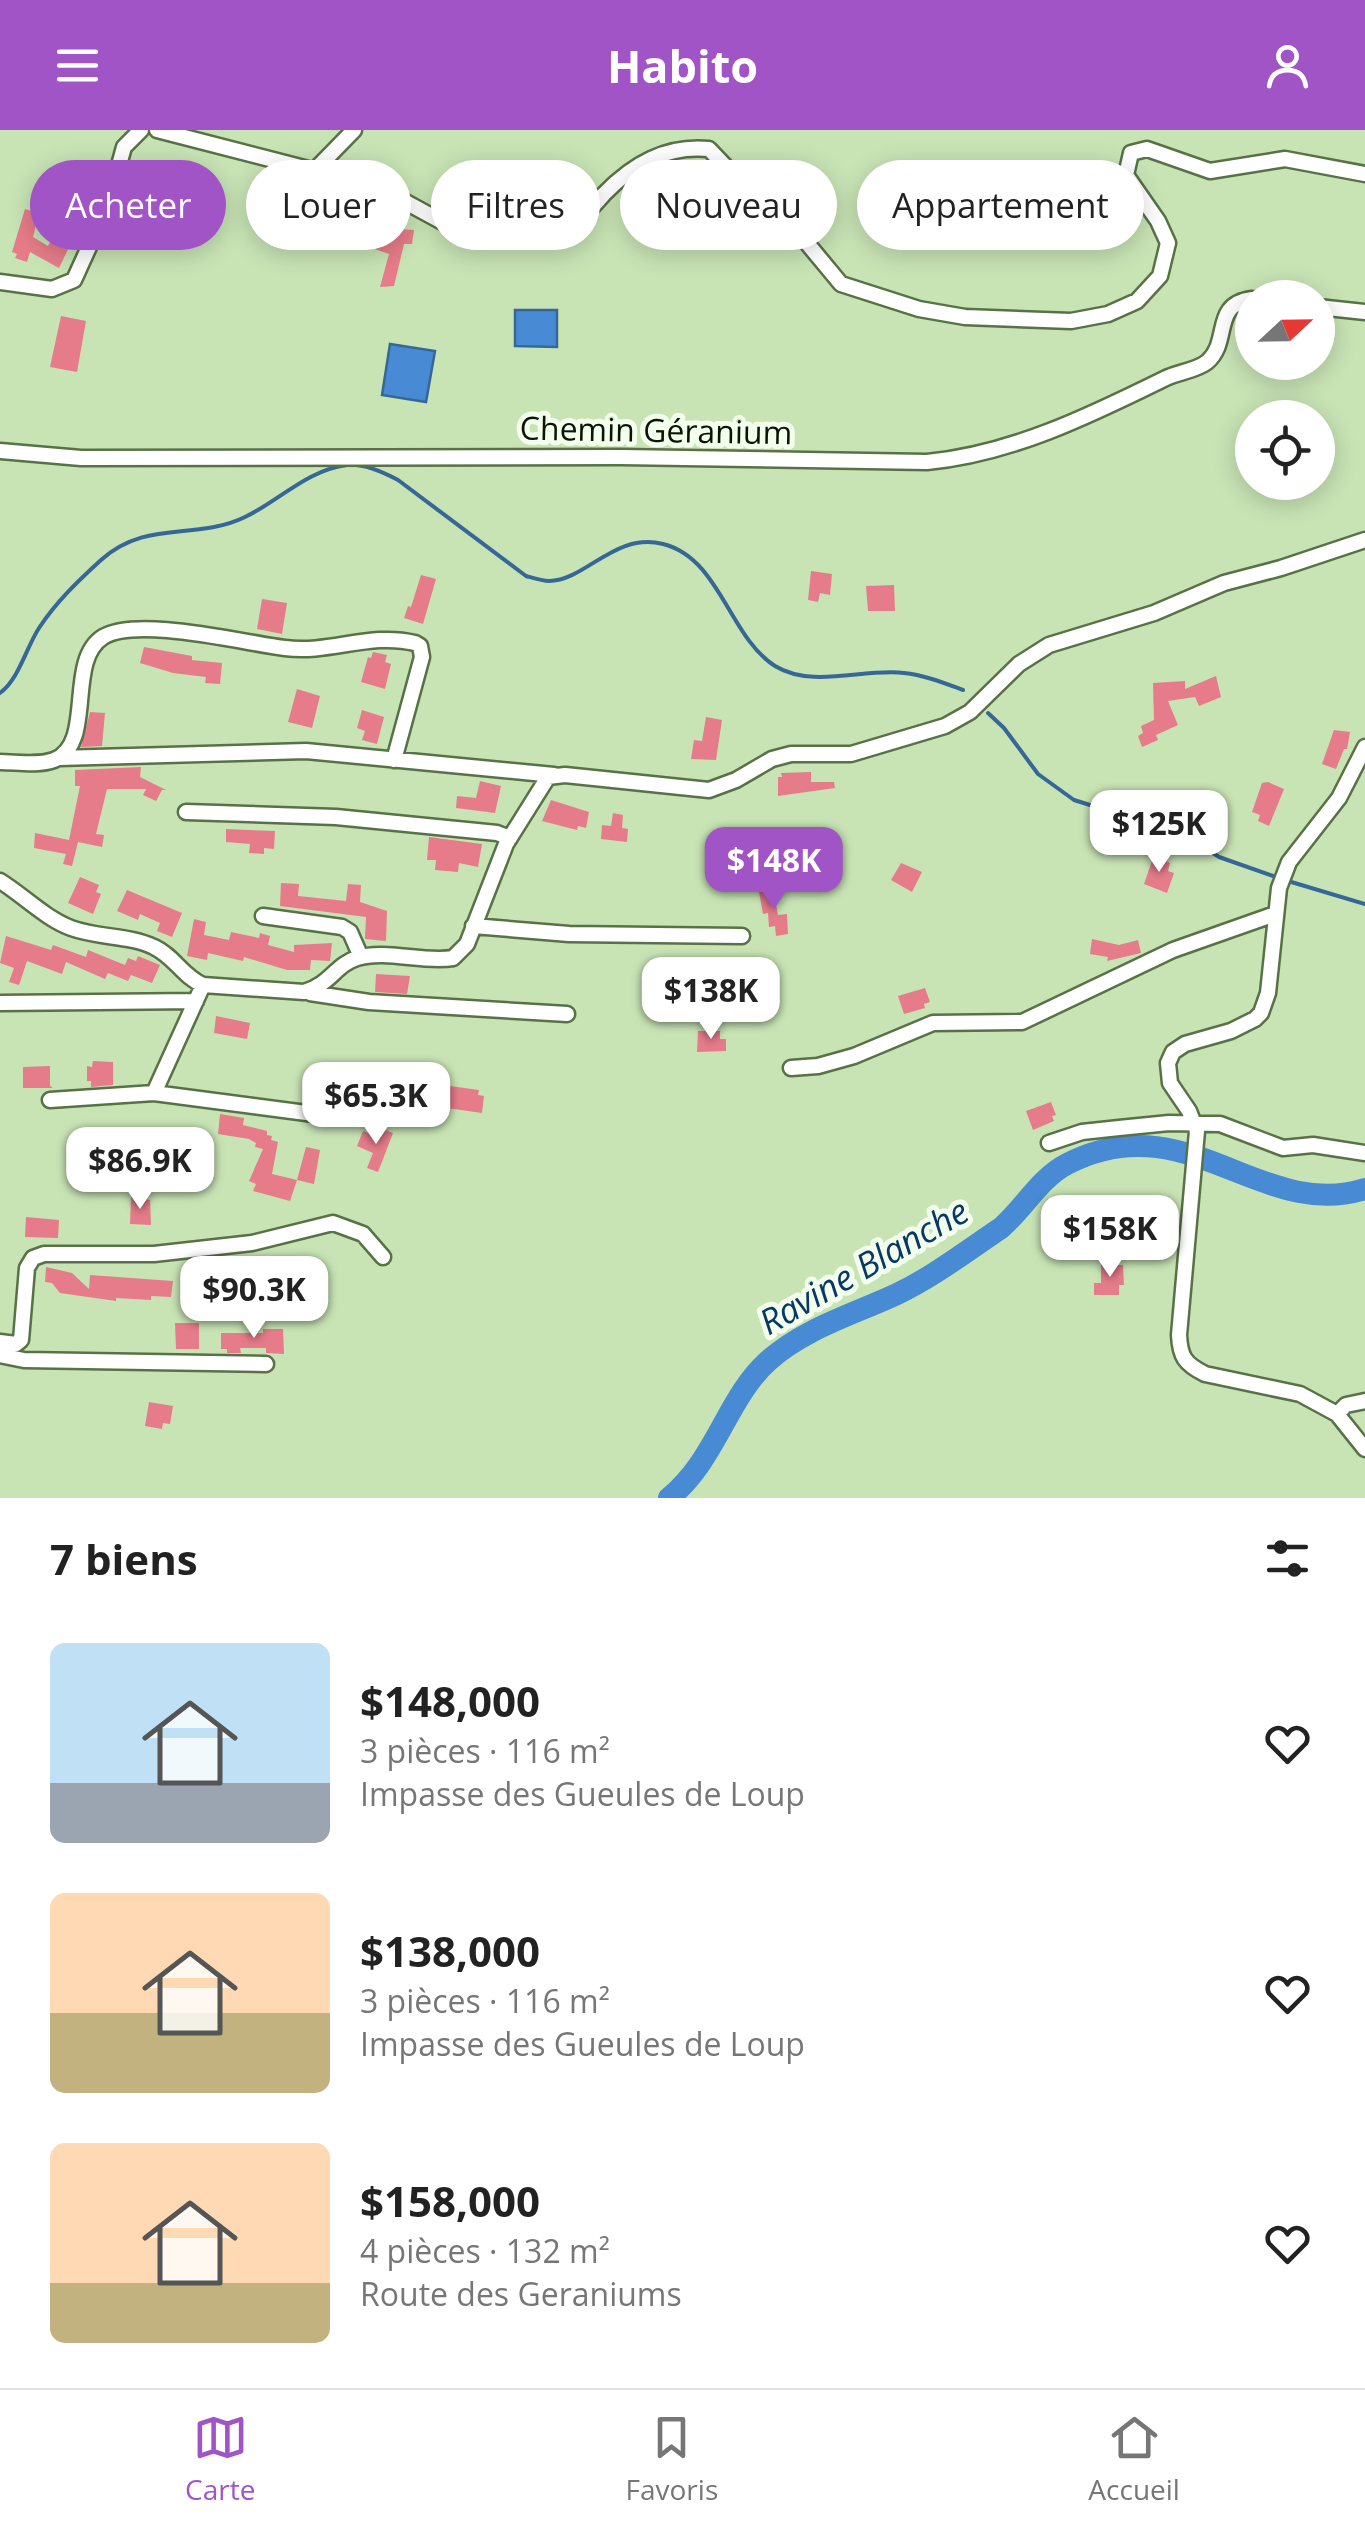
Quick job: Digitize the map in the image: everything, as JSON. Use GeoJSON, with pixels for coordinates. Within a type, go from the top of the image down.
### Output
{"type":"FeatureCollection","features":[{"type":"Feature","properties":{"kind":"street"},"geometry":{"type":"LineString","coordinates":[[0,282],[52,289],[74,280],[108,205],[124,147],[141,130]]}},
{"type":"Feature","properties":{"kind":"street"},"geometry":{"type":"LineString","coordinates":[[156,130],[279,160]]}},
{"type":"Feature","properties":{"kind":"street"},"geometry":{"type":"LineString","coordinates":[[325,160],[354,130]]}},
{"type":"Feature","properties":{"kind":"street"},"geometry":{"type":"LineString","coordinates":[[411,205],[446,224],[563,226],[584,216],[621,176],[640,163],[672,150],[708,150],[730,170],[746,199],[781,218],[802,236],[841,284],[884,300],[938,313],[1071,321],[1108,314],[1137,301],[1153,286],[1164,266],[1168,243],[1152,211],[1126,175],[1130,153],[1147,149],[1210,171],[1268,160],[1300,160],[1365,174]]}},
{"type":"Feature","properties":{"kind":"street","name":"Chemin Géranium"},"geometry":{"type":"LineString","coordinates":[[0,452],[80,458],[582,456],[927,462],[966,458],[1027,440],[1206,363],[1218,346],[1228,312],[1235,304]]}},
{"type":"Feature","properties":{"kind":"street"},"geometry":{"type":"LineString","coordinates":[[1335,309],[1365,312]]}},
{"type":"Feature","properties":{"kind":"street"},"geometry":{"type":"LineString","coordinates":[[0,762],[134,754],[306,751],[709,790],[772,759],[792,754],[851,754],[951,724],[970,712],[1019,664],[1050,645],[1154,613],[1224,583],[1365,540]]}},
{"type":"Feature","properties":{"kind":"street"},"geometry":{"type":"LineString","coordinates":[[59,758],[69,746],[79,712],[84,662],[91,647],[105,636],[126,630],[156,629],[291,649],[339,648],[374,638],[420,646],[422,657],[394,760]]}},
{"type":"Feature","properties":{"kind":"street"},"geometry":{"type":"LineString","coordinates":[[1365,748],[1339,798],[1289,862],[1279,888],[1268,994],[1261,1012],[1246,1024],[1185,1044],[1170,1057],[1168,1076],[1196,1125],[1180,1335],[1183,1358],[1205,1374],[1300,1394],[1337,1414],[1365,1448]]}},
{"type":"Feature","properties":{"kind":"street"},"geometry":{"type":"LineString","coordinates":[[304,992],[320,987],[344,964],[361,957],[453,958],[467,944],[510,838],[543,781],[554,775]]}},
{"type":"Feature","properties":{"kind":"street"},"geometry":{"type":"LineString","coordinates":[[186,812],[336,817],[497,832],[510,838]]}},
{"type":"Feature","properties":{"kind":"street"},"geometry":{"type":"LineString","coordinates":[[0,881],[74,929],[145,942],[159,949],[190,978],[203,984],[369,1002],[567,1014]]}},
{"type":"Feature","properties":{"kind":"street"},"geometry":{"type":"LineString","coordinates":[[791,1068],[818,1066],[854,1056],[933,1023],[1022,1022],[1173,950],[1275,914]]}},
{"type":"Feature","properties":{"kind":"street"},"geometry":{"type":"LineString","coordinates":[[263,916],[342,927],[350,932],[361,957]]}},
{"type":"Feature","properties":{"kind":"street"},"geometry":{"type":"LineString","coordinates":[[473,926],[569,934],[742,936]]}},
{"type":"Feature","properties":{"kind":"street"},"geometry":{"type":"LineString","coordinates":[[154,1093],[203,984]]}},
{"type":"Feature","properties":{"kind":"street"},"geometry":{"type":"LineString","coordinates":[[0,1003],[196,1001]]}},
{"type":"Feature","properties":{"kind":"street"},"geometry":{"type":"LineString","coordinates":[[50,1100],[154,1093],[329,1116]]}},
{"type":"Feature","properties":{"kind":"street"},"geometry":{"type":"LineString","coordinates":[[1049,1143],[1082,1132],[1168,1123],[1220,1124],[1283,1148],[1313,1145],[1365,1153]]}},
{"type":"Feature","properties":{"kind":"street"},"geometry":{"type":"LineString","coordinates":[[0,1342],[21,1340],[27,1268],[33,1258],[44,1254],[154,1254],[252,1243],[332,1222],[363,1234],[384,1258]]}},
{"type":"Feature","properties":{"kind":"street"},"geometry":{"type":"LineString","coordinates":[[0,1355],[24,1360],[266,1364]]}},
{"type":"Feature","properties":{"kind":"street"},"geometry":{"type":"LineString","coordinates":[[1337,1414],[1346,1405],[1365,1401]]}},
{"type":"Feature","properties":{"kind":"water"},"geometry":{"type":"Polygon","coordinates":[[[515,310],[557,310],[557,347],[515,346],[515,310]]]}},
{"type":"Feature","properties":{"kind":"water"},"geometry":{"type":"Polygon","coordinates":[[[390,344],[435,351],[426,402],[382,395],[390,344]]]}},
{"type":"Feature","properties":{"kind":"building"},"geometry":{"type":"Polygon","coordinates":[[[25,209],[30,210],[30,250],[68,250],[59,268],[30,252],[27,262],[15,258],[17,254],[12,252],[25,209]]]}},
{"type":"Feature","properties":{"kind":"building"},"geometry":{"type":"Polygon","coordinates":[[[377,250],[403,250],[394,286],[380,287],[389,254],[377,250]]]}},
{"type":"Feature","properties":{"kind":"building"},"geometry":{"type":"Polygon","coordinates":[[[61,316],[86,321],[77,372],[50,367],[61,316]]]}},
{"type":"Feature","properties":{"kind":"building"},"geometry":{"type":"Polygon","coordinates":[[[811,571],[832,574],[830,595],[820,593],[818,602],[808,600],[811,571]]]}},
{"type":"Feature","properties":{"kind":"building"},"geometry":{"type":"Polygon","coordinates":[[[421,575],[436,579],[423,624],[404,618],[421,575]]]}},
{"type":"Feature","properties":{"kind":"building"},"geometry":{"type":"Polygon","coordinates":[[[894,585],[895,611],[868,611],[866,586],[894,585]]]}},
{"type":"Feature","properties":{"kind":"building"},"geometry":{"type":"Polygon","coordinates":[[[262,599],[287,603],[282,634],[257,629],[262,599]]]}},
{"type":"Feature","properties":{"kind":"building"},"geometry":{"type":"Polygon","coordinates":[[[144,647],[192,656],[192,660],[222,663],[220,684],[205,683],[206,677],[140,663],[144,647]]]}},
{"type":"Feature","properties":{"kind":"building"},"geometry":{"type":"Polygon","coordinates":[[[373,652],[387,655],[385,662],[391,664],[385,689],[361,682],[373,652]]]}},
{"type":"Feature","properties":{"kind":"building"},"geometry":{"type":"Polygon","coordinates":[[[1216,676],[1221,697],[1199,706],[1195,697],[1168,701],[1178,725],[1142,747],[1138,736],[1143,733],[1141,726],[1154,720],[1153,683],[1185,681],[1185,689],[1216,676]]]}},
{"type":"Feature","properties":{"kind":"building"},"geometry":{"type":"Polygon","coordinates":[[[297,689],[320,696],[312,728],[288,722],[297,689]]]}},
{"type":"Feature","properties":{"kind":"building"},"geometry":{"type":"Polygon","coordinates":[[[362,710],[384,717],[377,744],[362,740],[365,731],[357,728],[362,710]]]}},
{"type":"Feature","properties":{"kind":"building"},"geometry":{"type":"Polygon","coordinates":[[[90,712],[105,713],[102,746],[81,747],[90,712]]]}},
{"type":"Feature","properties":{"kind":"building"},"geometry":{"type":"Polygon","coordinates":[[[706,717],[722,720],[716,760],[691,759],[694,740],[702,741],[706,717]]]}},
{"type":"Feature","properties":{"kind":"building"},"geometry":{"type":"Polygon","coordinates":[[[1334,730],[1350,732],[1347,749],[1336,769],[1322,764],[1334,730]]]}},
{"type":"Feature","properties":{"kind":"building"},"geometry":{"type":"Polygon","coordinates":[[[141,767],[140,777],[166,790],[156,801],[143,795],[146,789],[107,789],[96,834],[104,835],[102,847],[78,842],[72,866],[63,864],[66,854],[34,848],[35,833],[69,840],[80,786],[75,786],[75,770],[141,767]]]}},
{"type":"Feature","properties":{"kind":"building"},"geometry":{"type":"Polygon","coordinates":[[[811,772],[811,782],[834,782],[835,788],[778,796],[781,773],[811,772]]]}},
{"type":"Feature","properties":{"kind":"building"},"geometry":{"type":"Polygon","coordinates":[[[480,781],[501,786],[495,813],[456,808],[457,796],[476,798],[480,781]]]}},
{"type":"Feature","properties":{"kind":"building"},"geometry":{"type":"Polygon","coordinates":[[[1262,783],[1284,789],[1269,826],[1258,821],[1260,815],[1252,812],[1262,783]]]}},
{"type":"Feature","properties":{"kind":"building"},"geometry":{"type":"Polygon","coordinates":[[[551,800],[589,812],[586,828],[578,826],[577,830],[542,821],[551,800]]]}},
{"type":"Feature","properties":{"kind":"building"},"geometry":{"type":"Polygon","coordinates":[[[613,813],[623,815],[627,842],[601,839],[602,825],[611,826],[613,813]]]}},
{"type":"Feature","properties":{"kind":"building"},"geometry":{"type":"Polygon","coordinates":[[[226,829],[275,831],[274,849],[264,848],[264,854],[249,853],[250,844],[226,842],[226,829]]]}},
{"type":"Feature","properties":{"kind":"building"},"geometry":{"type":"Polygon","coordinates":[[[429,837],[482,844],[478,867],[459,863],[458,872],[435,870],[436,860],[427,860],[429,837]]]}},
{"type":"Feature","properties":{"kind":"building"},"geometry":{"type":"Polygon","coordinates":[[[1154,855],[1170,863],[1168,871],[1174,873],[1167,893],[1144,884],[1154,855]]]}},
{"type":"Feature","properties":{"kind":"building"},"geometry":{"type":"Polygon","coordinates":[[[901,863],[922,872],[912,892],[891,880],[901,863]]]}},
{"type":"Feature","properties":{"kind":"building"},"geometry":{"type":"Polygon","coordinates":[[[80,877],[99,885],[96,892],[101,894],[93,914],[68,903],[80,877]]]}},
{"type":"Feature","properties":{"kind":"building"},"geometry":{"type":"Polygon","coordinates":[[[281,883],[299,884],[298,896],[346,901],[348,884],[361,885],[360,902],[387,911],[386,941],[365,939],[366,917],[280,906],[281,883]]]}},
{"type":"Feature","properties":{"kind":"building"},"geometry":{"type":"Polygon","coordinates":[[[773,888],[778,915],[787,914],[788,934],[776,936],[775,926],[769,927],[768,913],[763,914],[759,892],[773,888]]]}},
{"type":"Feature","properties":{"kind":"building"},"geometry":{"type":"Polygon","coordinates":[[[127,890],[182,913],[172,937],[157,931],[160,923],[140,914],[138,920],[117,911],[127,890]]]}},
{"type":"Feature","properties":{"kind":"building"},"geometry":{"type":"Polygon","coordinates":[[[194,919],[206,922],[204,935],[229,940],[231,932],[259,938],[260,933],[270,936],[268,945],[294,952],[294,945],[332,943],[330,961],[311,960],[310,970],[287,970],[244,957],[243,961],[208,953],[207,960],[187,956],[194,919]]]}},
{"type":"Feature","properties":{"kind":"building"},"geometry":{"type":"Polygon","coordinates":[[[6,936],[51,950],[53,945],[86,957],[88,950],[125,965],[128,958],[136,961],[138,956],[160,965],[152,983],[131,975],[128,981],[108,973],[105,979],[66,962],[62,974],[27,961],[19,985],[9,982],[14,968],[0,963],[6,936]]]}},
{"type":"Feature","properties":{"kind":"building"},"geometry":{"type":"Polygon","coordinates":[[[1092,939],[1119,945],[1138,940],[1141,953],[1107,961],[1108,957],[1090,954],[1092,939]]]}},
{"type":"Feature","properties":{"kind":"building"},"geometry":{"type":"Polygon","coordinates":[[[376,974],[410,976],[407,994],[375,992],[376,974]]]}},
{"type":"Feature","properties":{"kind":"building"},"geometry":{"type":"Polygon","coordinates":[[[925,988],[930,1002],[924,1004],[925,1008],[904,1014],[898,996],[925,988]]]}},
{"type":"Feature","properties":{"kind":"building"},"geometry":{"type":"Polygon","coordinates":[[[216,1016],[250,1023],[247,1039],[214,1033],[216,1016]]]}},
{"type":"Feature","properties":{"kind":"building"},"geometry":{"type":"Polygon","coordinates":[[[698,1031],[720,1031],[720,1039],[726,1039],[726,1051],[697,1052],[698,1031]]]}},
{"type":"Feature","properties":{"kind":"building"},"geometry":{"type":"Polygon","coordinates":[[[93,1061],[113,1062],[113,1085],[91,1087],[87,1066],[92,1067],[93,1061]]]}},
{"type":"Feature","properties":{"kind":"building"},"geometry":{"type":"Polygon","coordinates":[[[50,1066],[53,1088],[23,1088],[23,1067],[50,1066]]]}},
{"type":"Feature","properties":{"kind":"building"},"geometry":{"type":"Polygon","coordinates":[[[337,1066],[366,1071],[362,1101],[348,1097],[348,1088],[335,1087],[337,1066]]]}},
{"type":"Feature","properties":{"kind":"building"},"geometry":{"type":"Polygon","coordinates":[[[450,1086],[479,1090],[478,1095],[484,1096],[482,1113],[447,1108],[450,1086]]]}},
{"type":"Feature","properties":{"kind":"building"},"geometry":{"type":"Polygon","coordinates":[[[1051,1102],[1054,1121],[1033,1130],[1026,1111],[1051,1102]]]}},
{"type":"Feature","properties":{"kind":"building"},"geometry":{"type":"Polygon","coordinates":[[[220,1114],[244,1118],[243,1125],[267,1131],[271,1140],[278,1142],[272,1174],[297,1180],[290,1201],[253,1191],[256,1184],[249,1181],[263,1149],[255,1147],[256,1143],[249,1139],[218,1134],[220,1114]]]}},
{"type":"Feature","properties":{"kind":"building"},"geometry":{"type":"Polygon","coordinates":[[[383,1129],[393,1133],[378,1172],[367,1168],[373,1153],[357,1146],[363,1131],[380,1138],[383,1129]]]}},
{"type":"Feature","properties":{"kind":"building"},"geometry":{"type":"Polygon","coordinates":[[[306,1147],[320,1150],[314,1184],[297,1180],[306,1147]]]}},
{"type":"Feature","properties":{"kind":"building"},"geometry":{"type":"Polygon","coordinates":[[[131,1197],[150,1200],[151,1225],[130,1224],[131,1197]]]}},
{"type":"Feature","properties":{"kind":"building"},"geometry":{"type":"Polygon","coordinates":[[[26,1217],[59,1220],[58,1238],[25,1237],[26,1217]]]}},
{"type":"Feature","properties":{"kind":"building"},"geometry":{"type":"Polygon","coordinates":[[[1101,1265],[1123,1265],[1124,1285],[1119,1285],[1119,1295],[1094,1295],[1094,1283],[1101,1283],[1101,1265]]]}},
{"type":"Feature","properties":{"kind":"building"},"geometry":{"type":"Polygon","coordinates":[[[46,1267],[72,1273],[89,1289],[90,1275],[173,1281],[171,1297],[116,1301],[60,1293],[52,1283],[45,1282],[46,1267]]]}},
{"type":"Feature","properties":{"kind":"building"},"geometry":{"type":"Polygon","coordinates":[[[175,1323],[199,1323],[199,1349],[176,1349],[175,1323]]]}},
{"type":"Feature","properties":{"kind":"building"},"geometry":{"type":"Polygon","coordinates":[[[263,1329],[283,1329],[284,1354],[266,1353],[266,1348],[240,1348],[241,1353],[221,1349],[221,1333],[263,1333],[263,1329]]]}},
{"type":"Feature","properties":{"kind":"building"},"geometry":{"type":"Polygon","coordinates":[[[149,1402],[173,1406],[170,1424],[163,1423],[162,1429],[145,1426],[149,1402]]]}},
{"type":"Feature","properties":{"kind":"waterway"},"geometry":{"type":"LineString","coordinates":[[0,693],[12,680],[53,609],[118,547],[153,535],[227,524],[319,473],[353,465],[398,480],[526,576],[546,581],[563,579],[615,550],[646,542],[663,544],[698,565],[746,637],[775,666],[790,673],[822,677],[904,673],[963,690]]}},
{"type":"Feature","properties":{"kind":"waterway"},"geometry":{"type":"LineString","coordinates":[[988,713],[1038,774],[1074,800],[1176,829],[1219,857],[1279,878]]}},
{"type":"Feature","properties":{"kind":"waterway"},"geometry":{"type":"LineString","coordinates":[[1288,881],[1365,904]]}},
{"type":"Feature","properties":{"kind":"waterway","name":"Ravine Blanche"},"geometry":{"type":"LineString","coordinates":[[669,1498],[699,1466],[742,1393],[768,1361],[813,1331],[897,1294],[950,1263],[1001,1228],[1049,1177],[1067,1164],[1110,1149],[1149,1146],[1186,1153],[1291,1190],[1327,1195],[1365,1189]]}}]}
